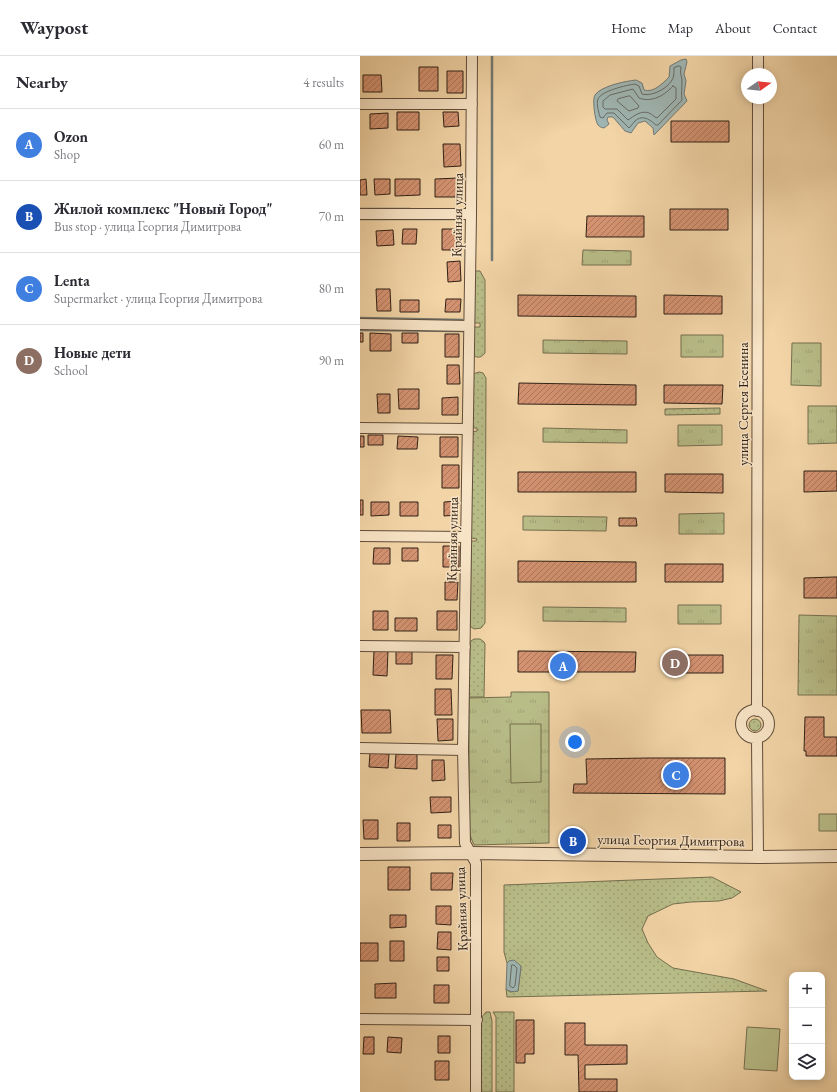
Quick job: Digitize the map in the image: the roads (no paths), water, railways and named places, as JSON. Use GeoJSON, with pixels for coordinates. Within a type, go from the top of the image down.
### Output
{"type":"FeatureCollection","features":[{"type":"Feature","properties":{"kind":"street","name":"Крайняя улица"},"geometry":{"type":"LineString","coordinates":[[472,56],[463,750],[465,843],[476,863],[476,1092]]}},
{"type":"Feature","properties":{"kind":"street"},"geometry":{"type":"LineString","coordinates":[[758,56],[758,68]]}},
{"type":"Feature","properties":{"kind":"street"},"geometry":{"type":"LineString","coordinates":[[360,104],[472,104]]}},
{"type":"Feature","properties":{"kind":"street","name":"улица Сергея Есенина"},"geometry":{"type":"LineString","coordinates":[[757,711],[758,104]]}},
{"type":"Feature","properties":{"kind":"street"},"geometry":{"type":"LineString","coordinates":[[360,214],[471,214]]}},
{"type":"Feature","properties":{"kind":"street"},"geometry":{"type":"LineString","coordinates":[[360,324],[469,326]]}},
{"type":"Feature","properties":{"kind":"street"},"geometry":{"type":"LineString","coordinates":[[360,428],[468,429]]}},
{"type":"Feature","properties":{"kind":"street"},"geometry":{"type":"LineString","coordinates":[[360,536],[466,537]]}},
{"type":"Feature","properties":{"kind":"street"},"geometry":{"type":"LineString","coordinates":[[360,646],[465,647]]}},
{"type":"Feature","properties":{"kind":"street"},"geometry":{"type":"LineString","coordinates":[[757,711],[764,714],[768,720],[769,724],[766,732],[764,735],[757,738],[748,736],[743,729],[742,721],[749,712],[757,711]]}},
{"type":"Feature","properties":{"kind":"street"},"geometry":{"type":"LineString","coordinates":[[757,738],[758,857]]}},
{"type":"Feature","properties":{"kind":"street"},"geometry":{"type":"LineString","coordinates":[[360,748],[463,750]]}},
{"type":"Feature","properties":{"kind":"street","name":"улица Георгия Димитрова"},"geometry":{"type":"LineString","coordinates":[[360,854],[470,853],[758,857],[837,856]]}},
{"type":"Feature","properties":{"kind":"street"},"geometry":{"type":"LineString","coordinates":[[360,1019],[477,1020]]}},
{"type":"Feature","properties":{"kind":"water"},"geometry":{"type":"Polygon","coordinates":[[[686,59],[687,62],[684,74],[686,81],[684,94],[687,101],[654,135],[653,128],[645,121],[638,123],[631,133],[625,131],[613,117],[608,117],[607,120],[609,124],[604,128],[598,125],[595,115],[594,97],[598,92],[614,84],[636,80],[642,83],[644,90],[648,91],[655,89],[669,77],[670,66],[686,59]]]}},
{"type":"Feature","properties":{"kind":"water"},"geometry":{"type":"Polygon","coordinates":[[[514,960],[521,966],[518,991],[513,992],[506,989],[507,963],[514,960]]]}},
{"type":"Feature","properties":{"kind":"waterway"},"geometry":{"type":"LineString","coordinates":[[492,56],[492,260]]}},
{"type":"Feature","properties":{"kind":"waterway"},"geometry":{"type":"LineString","coordinates":[[360,209],[410,209]]}},
{"type":"Feature","properties":{"kind":"waterway"},"geometry":{"type":"LineString","coordinates":[[360,219],[461,219]]}},
{"type":"Feature","properties":{"kind":"waterway"},"geometry":{"type":"LineString","coordinates":[[360,318],[462,320]]}},
{"type":"Feature","properties":{"kind":"waterway"},"geometry":{"type":"LineString","coordinates":[[360,330],[463,331]]}},
{"type":"Feature","properties":{"kind":"place","name":"Новые дети"},"geometry":{"type":"Point","coordinates":[675,663]}},
{"type":"Feature","properties":{"kind":"place","name":"Ozon"},"geometry":{"type":"Point","coordinates":[563,666]}},
{"type":"Feature","properties":{"kind":"place","name":"Lenta"},"geometry":{"type":"Point","coordinates":[676,775]}},
{"type":"Feature","properties":{"kind":"place","name":"Жилой комплекс \"Новый Город\""},"geometry":{"type":"Point","coordinates":[573,841]}}]}
